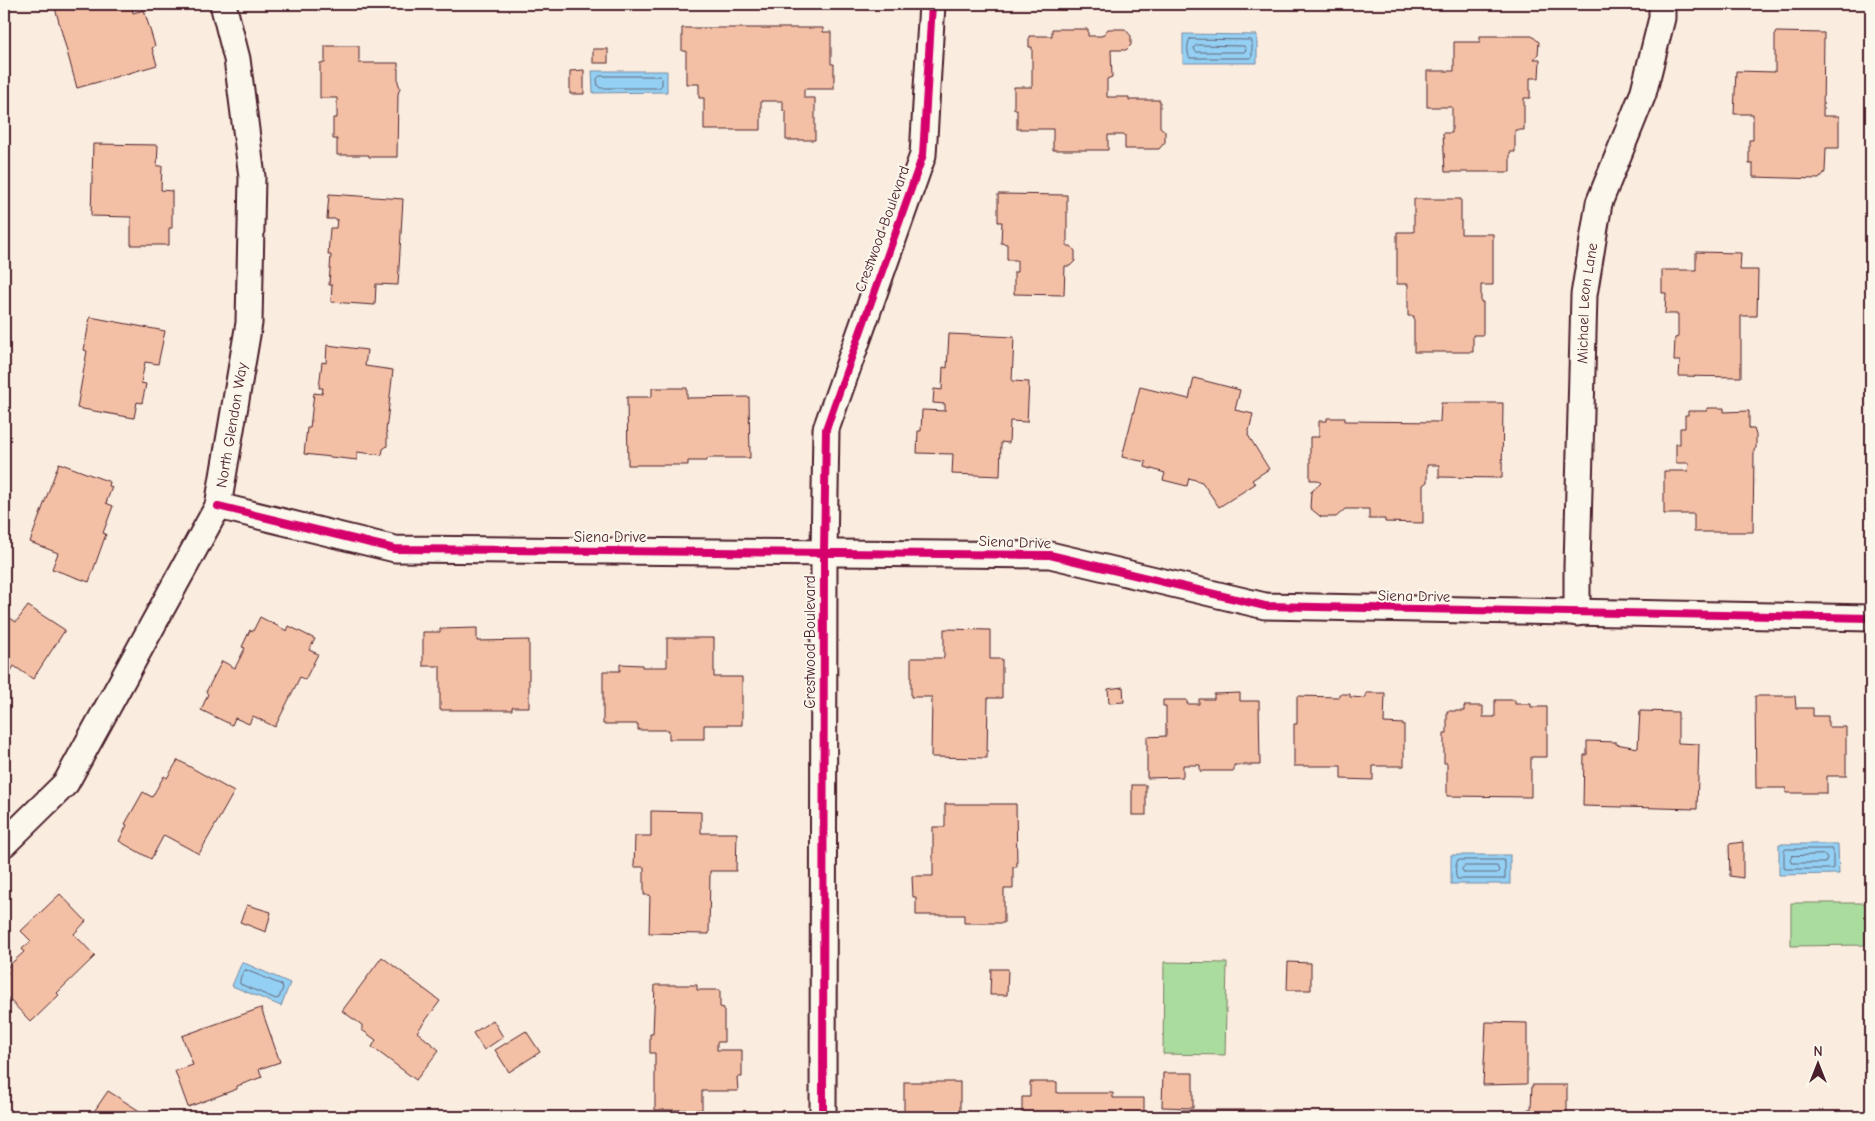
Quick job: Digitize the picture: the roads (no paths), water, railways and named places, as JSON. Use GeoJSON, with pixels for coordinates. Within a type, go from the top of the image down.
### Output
{"type":"FeatureCollection","features":[{"type":"Feature","properties":{"kind":"street","name":"North Glendon Way"},"geometry":{"type":"LineString","coordinates":[[4,844],[66,783],[218,506],[249,323],[252,177],[238,60],[223,4]]}},
{"type":"Feature","properties":{"kind":"street","name":"Crestwood Boulevard"},"geometry":{"type":"LineString","coordinates":[[823,1117],[826,429],[923,155],[932,4]]}},
{"type":"Feature","properties":{"kind":"street","name":"Michael Leon Lane"},"geometry":{"type":"LineString","coordinates":[[1578,613],[1577,567],[1584,295],[1599,204],[1643,94],[1662,18],[1662,4]]}},
{"type":"Feature","properties":{"kind":"street","name":"Siena Drive"},"geometry":{"type":"LineString","coordinates":[[218,506],[395,549],[1050,555],[1265,606],[1871,618]]}},
{"type":"Feature","properties":{"kind":"water"},"geometry":{"type":"Polygon","coordinates":[[[1183,34],[1257,35],[1257,63],[1183,63],[1183,34]]]}},
{"type":"Feature","properties":{"kind":"water"},"geometry":{"type":"Polygon","coordinates":[[[592,71],[667,71],[667,92],[593,93],[592,71]]]}},
{"type":"Feature","properties":{"kind":"water"},"geometry":{"type":"Polygon","coordinates":[[[1779,844],[1838,844],[1839,874],[1779,875],[1779,844]]]}},
{"type":"Feature","properties":{"kind":"water"},"geometry":{"type":"Polygon","coordinates":[[[1451,855],[1510,855],[1510,884],[1451,884],[1451,855]]]}},
{"type":"Feature","properties":{"kind":"water"},"geometry":{"type":"Polygon","coordinates":[[[242,962],[290,983],[281,1006],[232,986],[242,962]]]}}]}
